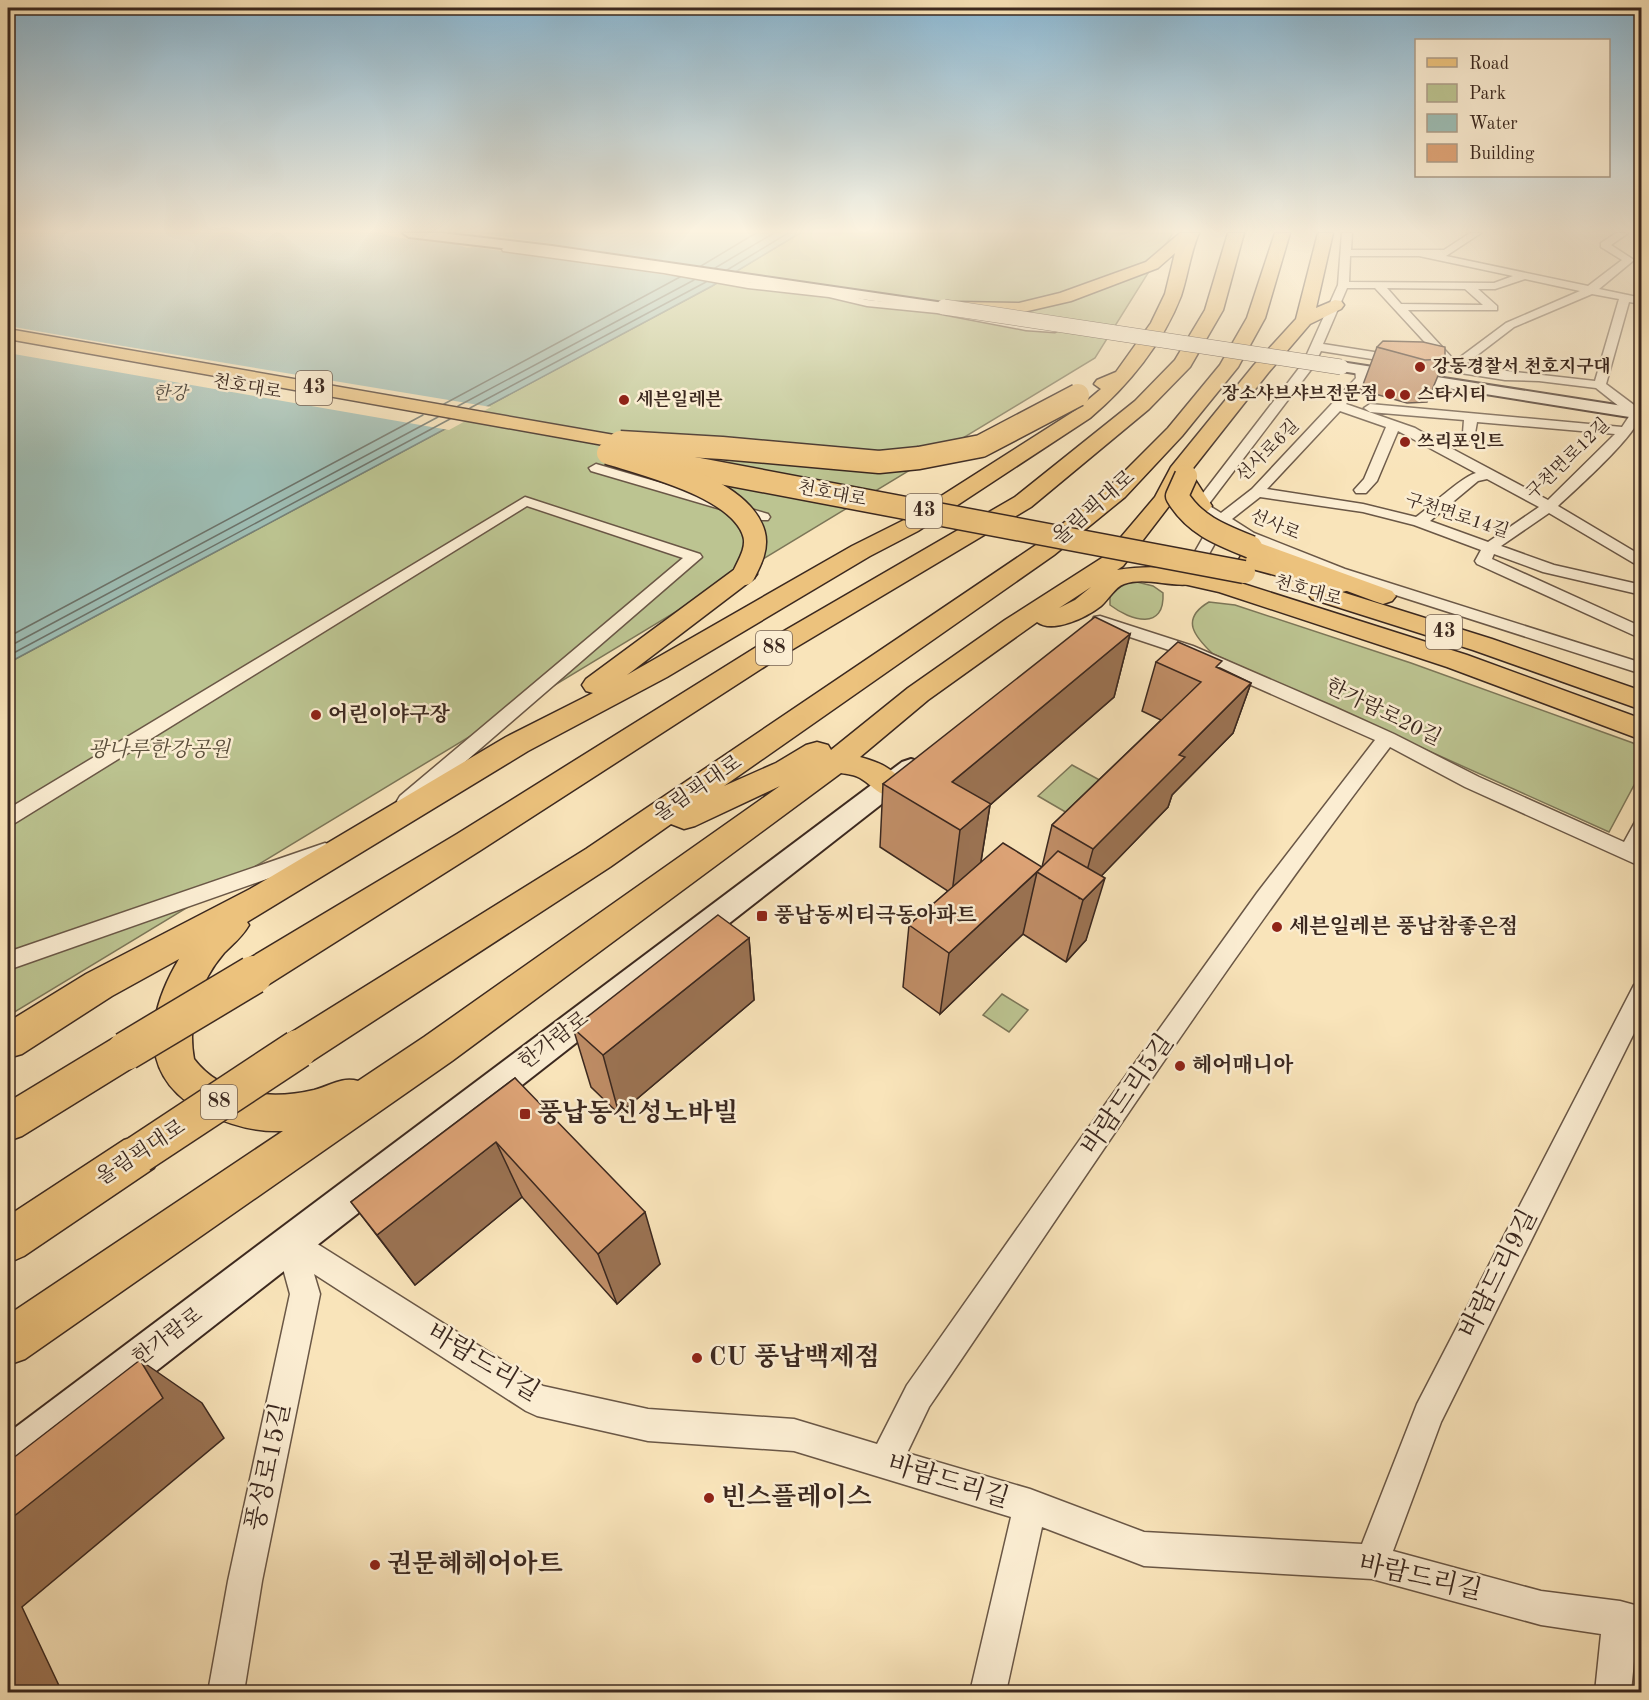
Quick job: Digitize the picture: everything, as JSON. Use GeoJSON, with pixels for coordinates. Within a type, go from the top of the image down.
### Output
{"type":"FeatureCollection","features":[{"type":"Feature","properties":{"kind":"main road"},"geometry":{"type":"LineString","coordinates":[[979,312],[1639,414]]}},
{"type":"Feature","properties":{"kind":"main road"},"geometry":{"type":"LineString","coordinates":[[8,1042],[99,985],[262,898],[517,744],[657,671],[861,551],[910,526],[1083,414],[1109,392],[1126,373],[1165,312]]}},
{"type":"Feature","properties":{"kind":"main road","name":"88"},"geometry":{"type":"LineString","coordinates":[[8,1123],[460,848],[768,652],[1023,502],[1142,405],[1183,363],[1213,312]]}},
{"type":"Feature","properties":{"kind":"main road","name":"올림픽대로"},"geometry":{"type":"LineString","coordinates":[[8,1241],[298,1049],[597,858],[1045,550],[1117,492],[1175,432],[1228,367],[1258,312]]}},
{"type":"Feature","properties":{"kind":"main road"},"geometry":{"type":"LineString","coordinates":[[1014,626],[1067,630],[1096,612],[1113,569],[1183,474],[1275,368],[1281,349],[1304,320],[1306,312]]}},
{"type":"Feature","properties":{"kind":"main road"},"geometry":{"type":"LineString","coordinates":[[1304,320],[1320,312]]}},
{"type":"Feature","properties":{"kind":"main road"},"geometry":{"type":"LineString","coordinates":[[606,454],[722,448],[879,462],[919,458],[981,446],[1078,395],[1126,373],[1146,359],[1182,315]]}},
{"type":"Feature","properties":{"kind":"main road","name":"천호대로"},"geometry":{"type":"LineString","coordinates":[[8,334],[606,454]]}},
{"type":"Feature","properties":{"kind":"main road","name":"천호대로"},"geometry":{"type":"LineString","coordinates":[[8,344],[606,454],[1248,560],[1383,596],[1641,684]]}},
{"type":"Feature","properties":{"kind":"main road"},"geometry":{"type":"LineString","coordinates":[[517,744],[744,574],[754,554],[754,534],[746,516],[718,493],[606,454]]}},
{"type":"Feature","properties":{"kind":"main road"},"geometry":{"type":"LineString","coordinates":[[1183,474],[1200,506]]}},
{"type":"Feature","properties":{"kind":"main road"},"geometry":{"type":"LineString","coordinates":[[1183,474],[1177,496],[1183,509],[1248,560]]}},
{"type":"Feature","properties":{"kind":"main road"},"geometry":{"type":"LineString","coordinates":[[768,652],[808,612],[874,562],[910,526]]}},
{"type":"Feature","properties":{"kind":"main road","name":"천호대로"},"geometry":{"type":"LineString","coordinates":[[1248,560],[1411,621],[1570,674],[1641,701]]}},
{"type":"Feature","properties":{"kind":"main road"},"geometry":{"type":"LineString","coordinates":[[8,1342],[438,1049],[836,761],[918,694],[1014,626],[1113,569],[1225,585],[1457,661],[1641,730]]}},
{"type":"Feature","properties":{"kind":"main road"},"geometry":{"type":"LineString","coordinates":[[597,858],[787,770],[861,724],[918,694]]}},
{"type":"Feature","properties":{"kind":"main road","name":"한가람로"},"geometry":{"type":"LineString","coordinates":[[8,1460],[935,749]]}},
{"type":"Feature","properties":{"kind":"main road"},"geometry":{"type":"LineString","coordinates":[[836,761],[870,770],[890,785]]}},
{"type":"Feature","properties":{"kind":"main road"},"geometry":{"type":"LineString","coordinates":[[262,898],[224,930],[201,956],[184,984],[177,1006],[173,1039],[176,1062],[185,1077],[193,1084],[223,1103],[252,1113],[286,1114],[329,1105],[363,1091],[438,1049]]}},
{"type":"Feature","properties":{"kind":"street"},"geometry":{"type":"LineString","coordinates":[[948,312],[991,322],[1060,329],[1135,341]]}},
{"type":"Feature","properties":{"kind":"street"},"geometry":{"type":"LineString","coordinates":[[1200,506],[1309,364],[1332,312]]}},
{"type":"Feature","properties":{"kind":"street"},"geometry":{"type":"LineString","coordinates":[[1404,312],[1454,367]]}},
{"type":"Feature","properties":{"kind":"street"},"geometry":{"type":"LineString","coordinates":[[1454,367],[1510,325],[1540,312]]}},
{"type":"Feature","properties":{"kind":"street"},"geometry":{"type":"LineString","coordinates":[[1600,385],[1621,312]]}},
{"type":"Feature","properties":{"kind":"street"},"geometry":{"type":"LineString","coordinates":[[1318,347],[1504,376],[1539,377],[1600,385],[1639,414]]}},
{"type":"Feature","properties":{"kind":"street","name":"선사로6길"},"geometry":{"type":"LineString","coordinates":[[1220,521],[1257,492],[1339,406],[1362,379],[1361,370]]}},
{"type":"Feature","properties":{"kind":"street"},"geometry":{"type":"LineString","coordinates":[[1339,406],[1626,431]]}},
{"type":"Feature","properties":{"kind":"street"},"geometry":{"type":"LineString","coordinates":[[1339,406],[1394,425],[1432,443],[1634,551],[1641,563]]}},
{"type":"Feature","properties":{"kind":"street","name":"구천면로12길"},"geometry":{"type":"LineString","coordinates":[[1486,554],[1549,507],[1626,431],[1639,414]]}},
{"type":"Feature","properties":{"kind":"street"},"geometry":{"type":"LineString","coordinates":[[1432,443],[1469,436],[1471,418]]}},
{"type":"Feature","properties":{"kind":"street"},"geometry":{"type":"LineString","coordinates":[[1361,490],[1370,481],[1394,425]]}},
{"type":"Feature","properties":{"kind":"street"},"geometry":{"type":"LineString","coordinates":[[606,454],[763,517]]}},
{"type":"Feature","properties":{"kind":"street"},"geometry":{"type":"LineString","coordinates":[[1419,522],[1449,500],[1473,478],[1489,474]]}},
{"type":"Feature","properties":{"kind":"street","name":"구천면로14길"},"geometry":{"type":"LineString","coordinates":[[1257,492],[1363,508],[1419,522],[1486,554],[1641,590]]}},
{"type":"Feature","properties":{"kind":"street"},"geometry":{"type":"LineString","coordinates":[[8,818],[525,501],[694,557],[365,835],[8,961]]}},
{"type":"Feature","properties":{"kind":"street","name":"선사로"},"geometry":{"type":"LineString","coordinates":[[1200,506],[1220,521],[1249,536],[1339,572],[1641,669]]}},
{"type":"Feature","properties":{"kind":"street"},"geometry":{"type":"LineString","coordinates":[[1188,578],[1220,521]]}},
{"type":"Feature","properties":{"kind":"street"},"geometry":{"type":"LineString","coordinates":[[1486,554],[1641,634]]}},
{"type":"Feature","properties":{"kind":"street","name":"한가람로20길"},"geometry":{"type":"LineString","coordinates":[[1096,612],[1387,738],[1472,782],[1635,856]]}},
{"type":"Feature","properties":{"kind":"street","name":"바람드리5길"},"geometry":{"type":"LineString","coordinates":[[885,1463],[925,1386],[1326,815],[1387,738]]}},
{"type":"Feature","properties":{"kind":"street"},"geometry":{"type":"LineString","coordinates":[[1635,856],[1641,827]]}},
{"type":"Feature","properties":{"kind":"street","name":"바람드리9길"},"geometry":{"type":"LineString","coordinates":[[1372,1562],[1428,1415],[1641,992]]}},
{"type":"Feature","properties":{"kind":"street","name":"바람드리길"},"geometry":{"type":"LineString","coordinates":[[290,1244],[537,1400],[648,1425],[794,1435],[1030,1506],[1144,1549],[1372,1562],[1540,1608],[1631,1622]]}},
{"type":"Feature","properties":{"kind":"street","name":"풍성로15길"},"geometry":{"type":"LineString","coordinates":[[226,1692],[245,1581],[305,1294],[290,1244]]}},
{"type":"Feature","properties":{"kind":"street"},"geometry":{"type":"LineString","coordinates":[[988,1692],[1030,1506]]}},
{"type":"Feature","properties":{"kind":"street"},"geometry":{"type":"LineString","coordinates":[[1613,1692],[1631,1622]]}},
{"type":"Feature","properties":{"kind":"green space","name":"광나루한강공원"},"geometry":{"type":"Polygon","coordinates":[[[663,312],[1123,312],[1095,358],[8,1016],[8,663],[663,312]]]}},
{"type":"Feature","properties":{"kind":"green space"},"geometry":{"type":"Polygon","coordinates":[[[1137,582],[1153,586],[1163,593],[1159,613],[1153,618],[1145,619],[1127,615],[1110,605],[1110,594],[1123,583],[1137,582]]]}},
{"type":"Feature","properties":{"kind":"green space"},"geometry":{"type":"Polygon","coordinates":[[[1209,602],[1235,605],[1411,663],[1633,743],[1641,748],[1641,772],[1609,832],[1213,654],[1200,641],[1193,628],[1195,615],[1209,602]]]}},
{"type":"Feature","properties":{"kind":"green space"},"geometry":{"type":"Polygon","coordinates":[[[1072,765],[1116,789],[1081,821],[1038,796],[1072,765]]]}},
{"type":"Feature","properties":{"kind":"green space"},"geometry":{"type":"Polygon","coordinates":[[[1002,994],[1028,1010],[1009,1032],[983,1015],[1002,994]]]}},
{"type":"Feature","properties":{"kind":"water","name":"한강"},"geometry":{"type":"Polygon","coordinates":[[[8,312],[663,312],[8,663],[8,312]]]}},
{"type":"Feature","properties":{"kind":"pier"},"geometry":{"type":"Polygon","coordinates":[[[8,326],[491,407],[449,430],[8,353],[8,326]]]}},
{"type":"Feature","properties":{"kind":"building"},"geometry":{"type":"Polygon","coordinates":[[[1383,341],[1423,342],[1445,347],[1445,359],[1425,360],[1377,347],[1383,341]]]}},
{"type":"Feature","properties":{"kind":"building"},"geometry":{"type":"Polygon","coordinates":[[[1095,617],[1130,634],[952,782],[991,804],[960,830],[883,784],[1095,617]]]}},
{"type":"Feature","properties":{"kind":"building"},"geometry":{"type":"Polygon","coordinates":[[[1178,642],[1222,661],[1216,667],[1251,683],[1179,755],[1185,757],[1093,849],[1052,825],[1201,682],[1156,662],[1178,642]]]}},
{"type":"Feature","properties":{"kind":"building"},"geometry":{"type":"Polygon","coordinates":[[[1003,843],[1042,867],[949,953],[909,925],[1003,843]]]}},
{"type":"Feature","properties":{"kind":"building"},"geometry":{"type":"Polygon","coordinates":[[[1058,851],[1105,878],[1083,900],[1037,872],[1058,851]]]}},
{"type":"Feature","properties":{"kind":"building"},"geometry":{"type":"Polygon","coordinates":[[[718,915],[749,938],[603,1055],[573,1028],[718,915]]]}},
{"type":"Feature","properties":{"kind":"building"},"geometry":{"type":"Polygon","coordinates":[[[515,1078],[645,1212],[598,1254],[496,1142],[377,1235],[351,1202],[515,1078]]]}},
{"type":"Feature","properties":{"kind":"building"},"geometry":{"type":"Polygon","coordinates":[[[140,1360],[163,1398],[8,1521],[8,1462],[140,1360]]]}},
{"type":"Feature","properties":{"kind":"place","name":"강동경찰서 천호지구대"},"geometry":{"type":"Point","coordinates":[1420,367]}},
{"type":"Feature","properties":{"kind":"place","name":"장소샤브샤브전문점"},"geometry":{"type":"Point","coordinates":[1390,394]}},
{"type":"Feature","properties":{"kind":"place","name":"스타시티"},"geometry":{"type":"Point","coordinates":[1405,395]}},
{"type":"Feature","properties":{"kind":"place","name":"세븐일레븐"},"geometry":{"type":"Point","coordinates":[624,400]}},
{"type":"Feature","properties":{"kind":"place","name":"쓰리포인트"},"geometry":{"type":"Point","coordinates":[1405,442]}},
{"type":"Feature","properties":{"kind":"place","name":"어린이야구장"},"geometry":{"type":"Point","coordinates":[316,715]}},
{"type":"Feature","properties":{"kind":"place","name":"풍납동씨티극동아파트"},"geometry":{"type":"Point","coordinates":[762,916]}},
{"type":"Feature","properties":{"kind":"place","name":"세븐일레븐 풍납참좋은점"},"geometry":{"type":"Point","coordinates":[1277,927]}},
{"type":"Feature","properties":{"kind":"place","name":"헤어매니아"},"geometry":{"type":"Point","coordinates":[1180,1066]}},
{"type":"Feature","properties":{"kind":"place","name":"풍납동신성노바빌"},"geometry":{"type":"Point","coordinates":[525,1114]}},
{"type":"Feature","properties":{"kind":"place","name":"CU 풍납백제점"},"geometry":{"type":"Point","coordinates":[697,1358]}},
{"type":"Feature","properties":{"kind":"place","name":"빈스플레이스"},"geometry":{"type":"Point","coordinates":[709,1498]}},
{"type":"Feature","properties":{"kind":"place","name":"권문혜헤어아트"},"geometry":{"type":"Point","coordinates":[375,1565]}}]}
